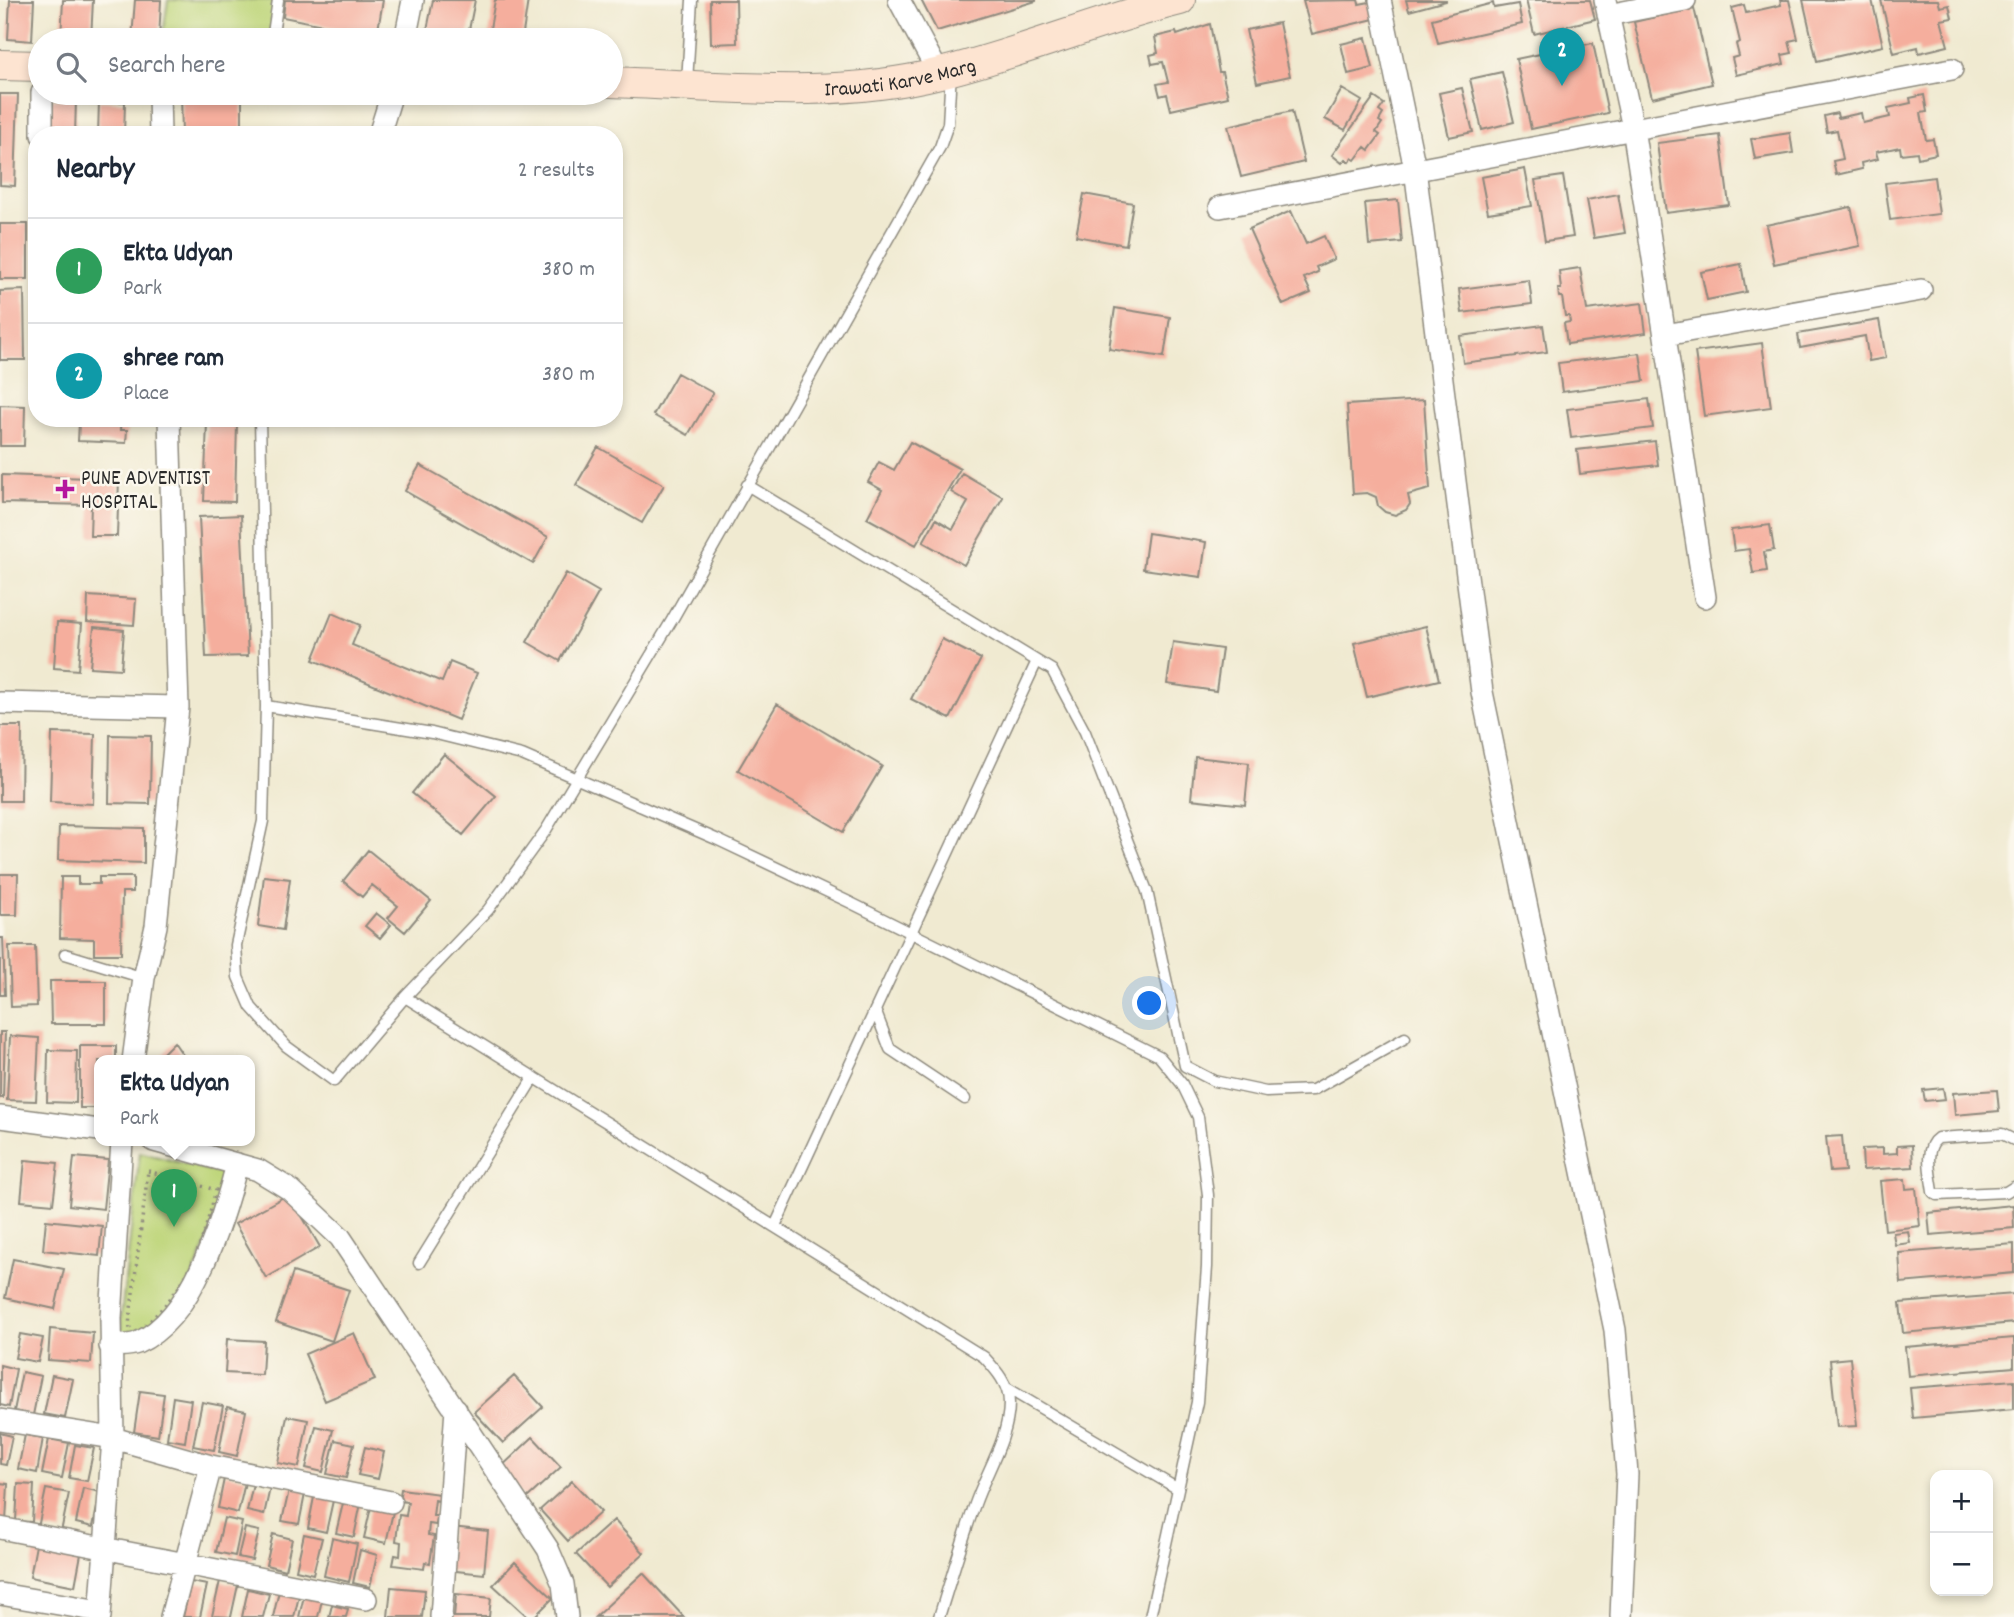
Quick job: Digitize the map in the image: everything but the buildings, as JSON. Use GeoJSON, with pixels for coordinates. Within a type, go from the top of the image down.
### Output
{"type":"FeatureCollection","features":[{"type":"Feature","properties":{"kind":"main road","name":"Irawati Karve Marg"},"geometry":{"type":"LineString","coordinates":[[623,82],[830,90],[945,72],[1130,6],[1181,0]]}},
{"type":"Feature","properties":{"kind":"main road"},"geometry":{"type":"LineString","coordinates":[[0,65],[28,66]]}},
{"type":"Feature","properties":{"kind":"street"},"geometry":{"type":"LineString","coordinates":[[407,28],[413,0]]}},
{"type":"Feature","properties":{"kind":"street"},"geometry":{"type":"LineString","coordinates":[[899,0],[945,72]]}},
{"type":"Feature","properties":{"kind":"street"},"geometry":{"type":"LineString","coordinates":[[1380,0],[1415,169],[1482,692],[1615,1330],[1627,1474],[1621,1617]]}},
{"type":"Feature","properties":{"kind":"street"},"geometry":{"type":"LineString","coordinates":[[1685,0],[1606,7],[1633,128],[1705,597]]}},
{"type":"Feature","properties":{"kind":"street"},"geometry":{"type":"LineString","coordinates":[[1220,207],[1952,69]]}},
{"type":"Feature","properties":{"kind":"street"},"geometry":{"type":"LineString","coordinates":[[42,105],[42,126]]}},
{"type":"Feature","properties":{"kind":"street"},"geometry":{"type":"LineString","coordinates":[[159,105],[160,126]]}},
{"type":"Feature","properties":{"kind":"street"},"geometry":{"type":"LineString","coordinates":[[382,126],[388,105]]}},
{"type":"Feature","properties":{"kind":"street"},"geometry":{"type":"LineString","coordinates":[[1665,335],[1921,290]]}},
{"type":"Feature","properties":{"kind":"street"},"geometry":{"type":"LineString","coordinates":[[134,1055],[144,978],[156,926],[178,707],[169,427]]}},
{"type":"Feature","properties":{"kind":"street"},"geometry":{"type":"LineString","coordinates":[[0,703],[178,707]]}},
{"type":"Feature","properties":{"kind":"street"},"geometry":{"type":"LineString","coordinates":[[0,1117],[94,1129]]}},
{"type":"Feature","properties":{"kind":"street"},"geometry":{"type":"LineString","coordinates":[[0,1594],[100,1614],[102,1548],[113,1438],[110,1346],[122,1146]]}},
{"type":"Feature","properties":{"kind":"street"},"geometry":{"type":"LineString","coordinates":[[172,1146],[258,1170],[289,1189],[340,1237],[548,1549],[563,1584],[567,1617]]}},
{"type":"Feature","properties":{"kind":"street"},"geometry":{"type":"LineString","coordinates":[[110,1346],[136,1344],[167,1321],[189,1289],[215,1236],[237,1164]]}},
{"type":"Feature","properties":{"kind":"street"},"geometry":{"type":"LineString","coordinates":[[441,1617],[456,1409]]}},
{"type":"Feature","properties":{"kind":"street"},"geometry":{"type":"LineString","coordinates":[[0,1420],[113,1438],[211,1466],[391,1502]]}},
{"type":"Feature","properties":{"kind":"street"},"geometry":{"type":"LineString","coordinates":[[171,1617],[183,1563],[211,1466]]}},
{"type":"Feature","properties":{"kind":"street"},"geometry":{"type":"LineString","coordinates":[[0,1528],[366,1599]]}},
{"type":"Feature","properties":{"kind":"lane"},"geometry":{"type":"LineString","coordinates":[[274,28],[278,0]]}},
{"type":"Feature","properties":{"kind":"lane"},"geometry":{"type":"LineString","coordinates":[[686,85],[692,0]]}},
{"type":"Feature","properties":{"kind":"lane"},"geometry":{"type":"LineString","coordinates":[[260,427],[266,706],[263,821],[236,945],[238,977],[251,1007],[286,1046],[334,1081],[405,997],[488,910],[546,830],[672,620],[940,147],[948,124],[945,72]]}},
{"type":"Feature","properties":{"kind":"lane"},"geometry":{"type":"LineString","coordinates":[[747,485],[1052,670],[1085,733],[1147,891],[1185,1066],[1214,1081],[1266,1092],[1313,1090],[1405,1038]]}},
{"type":"Feature","properties":{"kind":"lane"},"geometry":{"type":"LineString","coordinates":[[775,1226],[1037,661]]}},
{"type":"Feature","properties":{"kind":"lane"},"geometry":{"type":"LineString","coordinates":[[266,706],[482,744],[522,755],[716,839],[1159,1056],[1182,1084],[1198,1117],[1208,1195],[1204,1336],[1197,1402],[1150,1617]]}},
{"type":"Feature","properties":{"kind":"lane"},"geometry":{"type":"LineString","coordinates":[[65,954],[144,978]]}},
{"type":"Feature","properties":{"kind":"lane"},"geometry":{"type":"LineString","coordinates":[[405,997],[984,1357],[1007,1388],[1178,1489]]}},
{"type":"Feature","properties":{"kind":"lane"},"geometry":{"type":"LineString","coordinates":[[875,1010],[890,1049],[965,1099]]}},
{"type":"Feature","properties":{"kind":"lane"},"geometry":{"type":"LineString","coordinates":[[419,1263],[534,1077]]}},
{"type":"Feature","properties":{"kind":"lane"},"geometry":{"type":"LineString","coordinates":[[2014,1140],[2003,1134],[1938,1138],[1932,1142],[1930,1150],[1933,1192],[1937,1195],[2006,1192],[2014,1187]]}},
{"type":"Feature","properties":{"kind":"lane"},"geometry":{"type":"LineString","coordinates":[[939,1617],[975,1504],[1006,1428],[1009,1402],[1007,1388]]}},
{"type":"Feature","properties":{"kind":"path"},"geometry":{"type":"LineString","coordinates":[[148,1171],[216,1190],[202,1245],[188,1276],[157,1315],[133,1337],[129,1325],[148,1171]]}},
{"type":"Feature","properties":{"kind":"green space"},"geometry":{"type":"Polygon","coordinates":[[[168,0],[281,0],[278,28],[164,28],[168,0]]]}},
{"type":"Feature","properties":{"kind":"green space"},"geometry":{"type":"Polygon","coordinates":[[[140,1152],[234,1177],[184,1298],[121,1351],[121,1316],[140,1152]]]}},
{"type":"Feature","properties":{"kind":"place","name":"shree ram"},"geometry":{"type":"Point","coordinates":[1562,86]}},
{"type":"Feature","properties":{"kind":"place","name":"PUNE ADVENTIST HOSPITAL"},"geometry":{"type":"Point","coordinates":[65,489]}},
{"type":"Feature","properties":{"kind":"place","name":"Ekta Udyan"},"geometry":{"type":"Point","coordinates":[174,1227]}}]}
